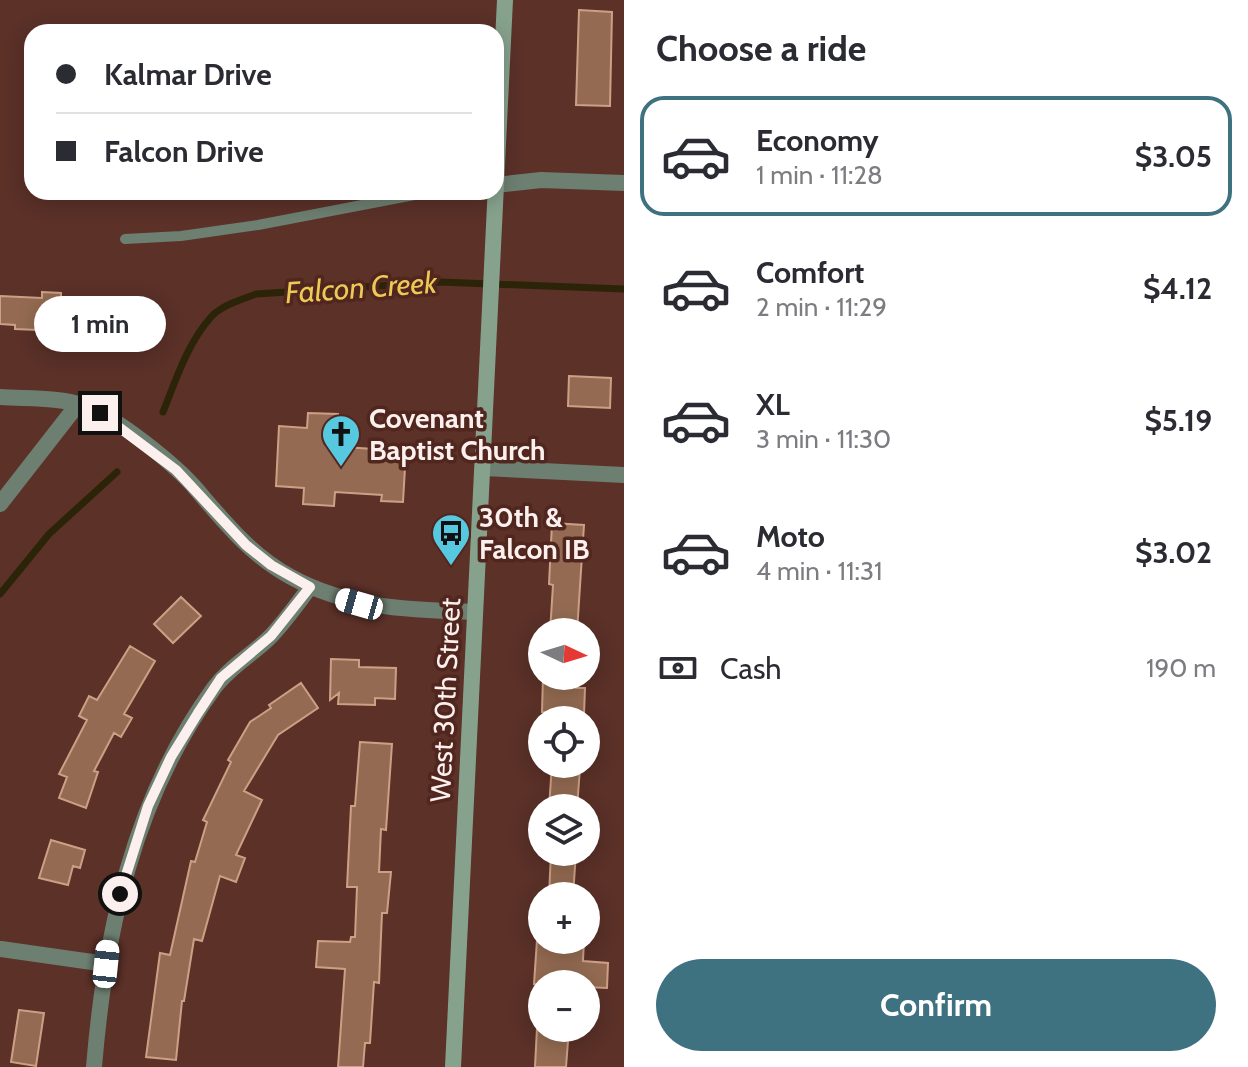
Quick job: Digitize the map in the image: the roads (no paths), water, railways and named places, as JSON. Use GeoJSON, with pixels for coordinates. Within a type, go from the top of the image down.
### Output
{"type":"FeatureCollection","features":[{"type":"Feature","properties":{"kind":"main road","name":"West 30th Street"},"geometry":{"type":"LineString","coordinates":[[504,24],[505,0]]}},
{"type":"Feature","properties":{"kind":"main road","name":"West 30th Street"},"geometry":{"type":"LineString","coordinates":[[453,1067],[495,200]]}},
{"type":"Feature","properties":{"kind":"street"},"geometry":{"type":"LineString","coordinates":[[504,184],[541,180],[624,183]]}},
{"type":"Feature","properties":{"kind":"street"},"geometry":{"type":"LineString","coordinates":[[0,397],[78,404],[100,413],[165,460],[196,488],[246,545],[271,565],[310,587],[338,598],[380,608],[475,612]]}},
{"type":"Feature","properties":{"kind":"street"},"geometry":{"type":"LineString","coordinates":[[0,504],[78,404]]}},
{"type":"Feature","properties":{"kind":"street"},"geometry":{"type":"LineString","coordinates":[[483,468],[624,475]]}},
{"type":"Feature","properties":{"kind":"street"},"geometry":{"type":"LineString","coordinates":[[94,1067],[115,913],[148,806],[171,757],[221,678],[271,636],[310,587]]}},
{"type":"Feature","properties":{"kind":"street"},"geometry":{"type":"LineString","coordinates":[[1,949],[106,964]]}},
{"type":"Feature","properties":{"kind":"lane"},"geometry":{"type":"LineString","coordinates":[[125,239],[181,236],[258,225],[388,200]]}},
{"type":"Feature","properties":{"kind":"waterway","name":"Falcon Creek"},"geometry":{"type":"LineString","coordinates":[[163,412],[195,339],[211,317],[232,303],[256,294],[440,282],[624,289]]}},
{"type":"Feature","properties":{"kind":"waterway","name":"Falcon Creek"},"geometry":{"type":"LineString","coordinates":[[0,594],[49,534],[117,472]]}},
{"type":"Feature","properties":{"kind":"place","name":"Covenant Baptist Church"},"geometry":{"type":"Point","coordinates":[341,468]}},
{"type":"Feature","properties":{"kind":"place","name":"30th & Falcon IB"},"geometry":{"type":"Point","coordinates":[451,567]}}]}
